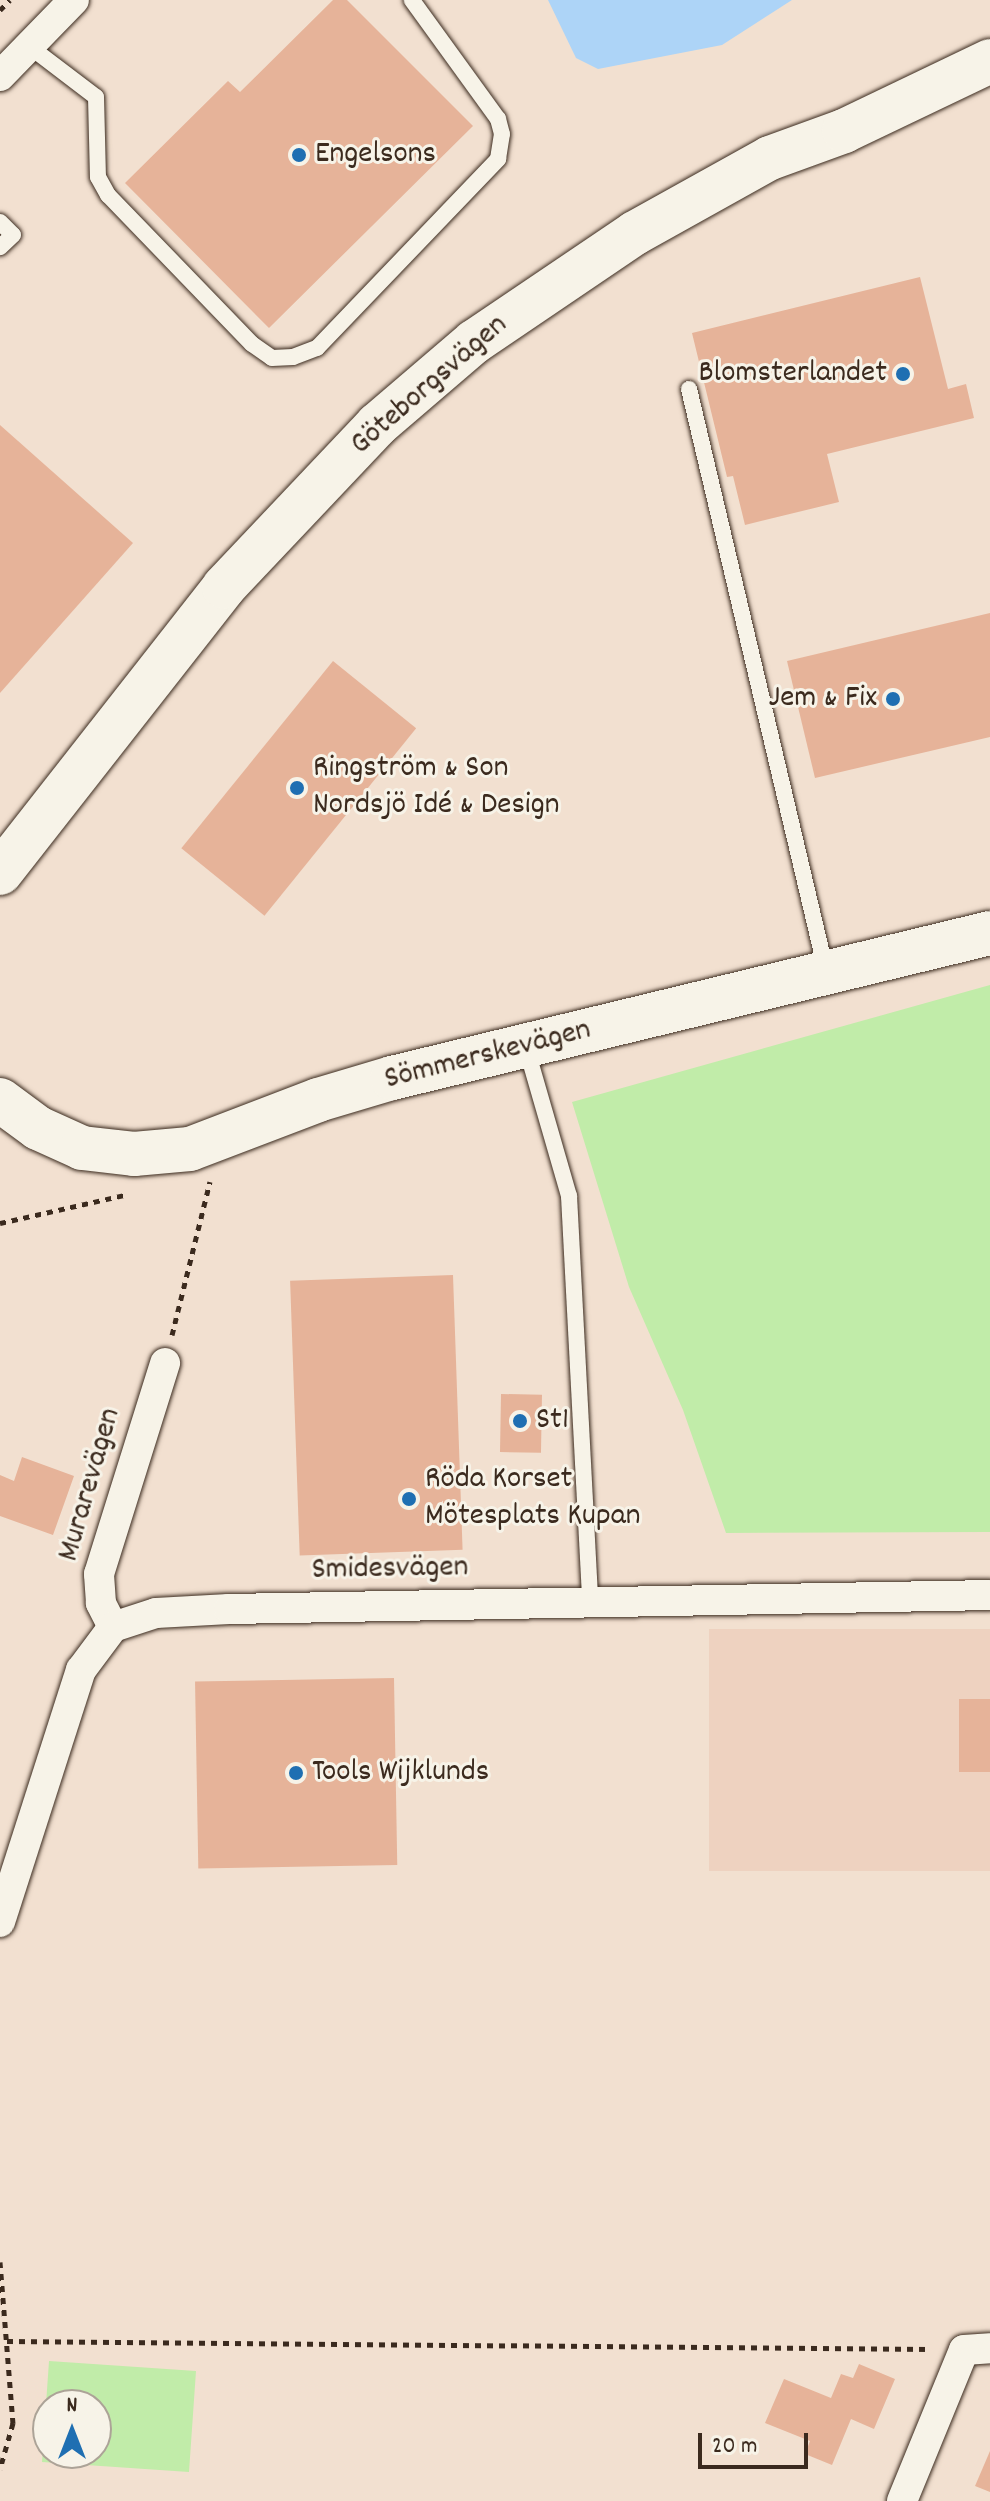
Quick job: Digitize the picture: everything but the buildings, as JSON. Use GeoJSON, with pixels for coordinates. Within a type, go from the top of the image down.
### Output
{"type":"FeatureCollection","features":[{"type":"Feature","properties":{"kind":"main road","name":"Göteborgsvägen"},"geometry":{"type":"LineString","coordinates":[[0,873],[224,587],[377,425],[474,342],[635,233],[770,158],[844,131],[990,61]]}},
{"type":"Feature","properties":{"kind":"main road","name":"Sömmerskevägen"},"geometry":{"type":"LineString","coordinates":[[0,1100],[38,1128],[82,1148],[134,1154],[190,1149],[318,1100],[990,933]]}},
{"type":"Feature","properties":{"kind":"street"},"geometry":{"type":"LineString","coordinates":[[0,76],[74,0]]}},
{"type":"Feature","properties":{"kind":"street","name":"Murarevägen"},"geometry":{"type":"LineString","coordinates":[[113,1627],[101,1603],[99,1574],[165,1363]]}},
{"type":"Feature","properties":{"kind":"street","name":"Smidesvägen"},"geometry":{"type":"LineString","coordinates":[[113,1627],[156,1613],[229,1609],[990,1595]]}},
{"type":"Feature","properties":{"kind":"street"},"geometry":{"type":"LineString","coordinates":[[0,1922],[81,1670],[113,1627]]}},
{"type":"Feature","properties":{"kind":"street"},"geometry":{"type":"LineString","coordinates":[[902,2501],[977,2349]]}},
{"type":"Feature","properties":{"kind":"lane"},"geometry":{"type":"LineString","coordinates":[[29,46],[96,97],[98,177],[108,195],[252,344],[272,358],[293,357],[317,348],[498,159],[502,134],[498,119],[412,0]]}},
{"type":"Feature","properties":{"kind":"lane"},"geometry":{"type":"LineString","coordinates":[[0,222],[13,235],[0,247]]}},
{"type":"Feature","properties":{"kind":"lane"},"geometry":{"type":"LineString","coordinates":[[689,389],[827,974]]}},
{"type":"Feature","properties":{"kind":"lane"},"geometry":{"type":"LineString","coordinates":[[526,1046],[569,1196],[590,1603]]}},
{"type":"Feature","properties":{"kind":"path"},"geometry":{"type":"LineString","coordinates":[[0,10],[10,0]]}},
{"type":"Feature","properties":{"kind":"path"},"geometry":{"type":"LineString","coordinates":[[165,1363],[211,1191],[209,1176]]}},
{"type":"Feature","properties":{"kind":"path"},"geometry":{"type":"LineString","coordinates":[[0,2262],[13,2423],[0,2469]]}},
{"type":"Feature","properties":{"kind":"path"},"geometry":{"type":"LineString","coordinates":[[7,2341],[977,2349]]}},
{"type":"Feature","properties":{"kind":"shaded area"},"geometry":{"type":"Polygon","coordinates":[[[709,1629],[990,1629],[990,1871],[709,1871],[709,1629]]]}},
{"type":"Feature","properties":{"kind":"green space"},"geometry":{"type":"Polygon","coordinates":[[[990,985],[990,1532],[726,1533],[683,1410],[629,1287],[572,1102],[990,985]]]}},
{"type":"Feature","properties":{"kind":"green space"},"geometry":{"type":"Polygon","coordinates":[[[49,2361],[196,2371],[189,2472],[112,2467],[112,2389],[47,2389],[49,2361]]]}},
{"type":"Feature","properties":{"kind":"water"},"geometry":{"type":"Polygon","coordinates":[[[548,0],[792,0],[722,45],[598,69],[576,58],[548,0]]]}},
{"type":"Feature","properties":{"kind":"place","name":"Engelsons"},"geometry":{"type":"Point","coordinates":[299,155]}},
{"type":"Feature","properties":{"kind":"place","name":"Blomsterlandet"},"geometry":{"type":"Point","coordinates":[903,374]}},
{"type":"Feature","properties":{"kind":"place","name":"Jem & Fix"},"geometry":{"type":"Point","coordinates":[893,699]}},
{"type":"Feature","properties":{"kind":"place","name":"Ringström & Son Nordsjö Idé & Design"},"geometry":{"type":"Point","coordinates":[297,788]}},
{"type":"Feature","properties":{"kind":"place","name":"St1"},"geometry":{"type":"Point","coordinates":[520,1421]}},
{"type":"Feature","properties":{"kind":"place","name":"Röda Korset Mötesplats Kupan"},"geometry":{"type":"Point","coordinates":[409,1499]}},
{"type":"Feature","properties":{"kind":"place","name":"Tools Wijklunds"},"geometry":{"type":"Point","coordinates":[296,1773]}}]}
